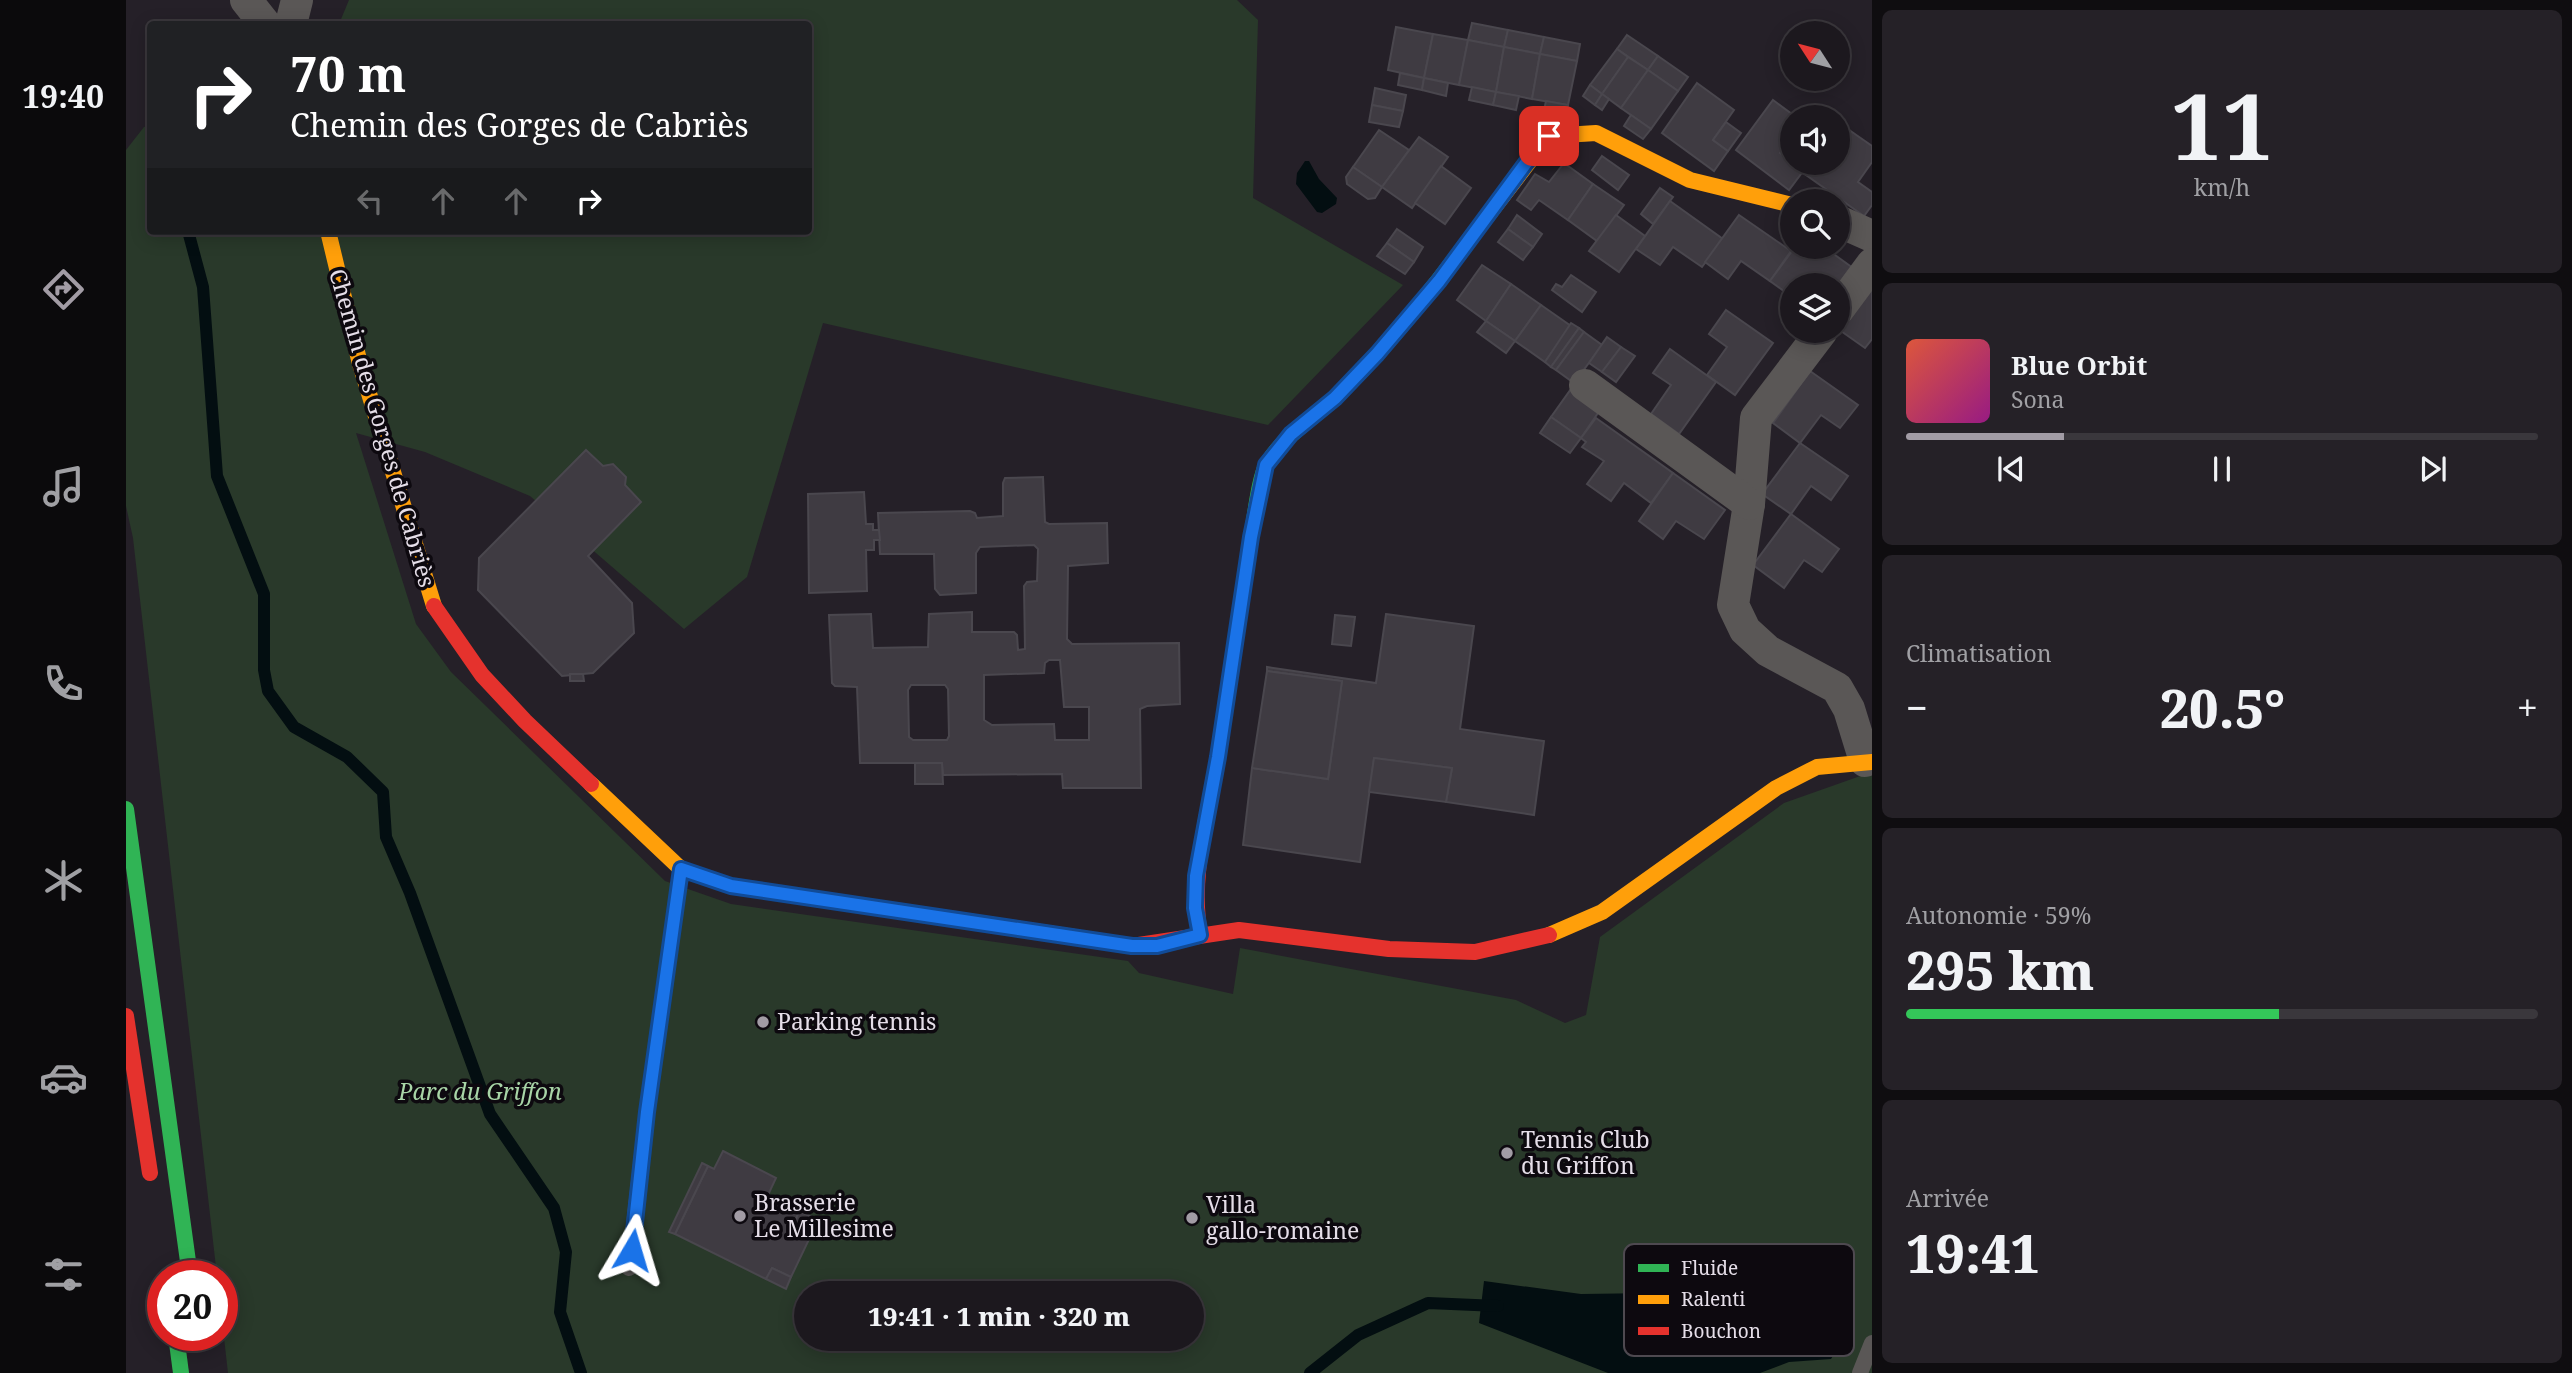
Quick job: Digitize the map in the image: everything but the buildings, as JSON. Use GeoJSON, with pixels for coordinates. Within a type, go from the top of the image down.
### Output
{"type":"FeatureCollection","features":[{"type":"Feature","properties":{"kind":"main road"},"geometry":{"type":"LineString","coordinates":[[1200,935],[1195,908],[1196,876],[1218,757],[1251,537],[1266,465],[1282,444],[1335,398],[1377,354],[1439,281],[1549,136],[1572,132],[1596,133],[1690,180],[1780,202]]}},
{"type":"Feature","properties":{"kind":"main road","name":"Chemin des Gorges de Cabriès"},"geometry":{"type":"LineString","coordinates":[[329,235],[360,364],[432,603],[482,675],[525,721],[681,869],[731,886],[1132,946],[1157,946],[1219,930],[1240,930],[1388,949],[1475,952],[1556,933],[1602,912],[1776,788],[1817,767],[1868,762]]}},
{"type":"Feature","properties":{"kind":"main road"},"geometry":{"type":"LineString","coordinates":[[126,809],[188,1260]]}},
{"type":"Feature","properties":{"kind":"main road"},"geometry":{"type":"LineString","coordinates":[[126,1016],[154,1194]]}},
{"type":"Feature","properties":{"kind":"main road"},"geometry":{"type":"LineString","coordinates":[[178,1351],[181,1373]]}},
{"type":"Feature","properties":{"kind":"street"},"geometry":{"type":"LineString","coordinates":[[246,0],[263,21]]}},
{"type":"Feature","properties":{"kind":"street"},"geometry":{"type":"LineString","coordinates":[[292,21],[297,0]]}},
{"type":"Feature","properties":{"kind":"street"},"geometry":{"type":"LineString","coordinates":[[1850,226],[1872,236]]}},
{"type":"Feature","properties":{"kind":"street"},"geometry":{"type":"LineString","coordinates":[[1850,294],[1872,264]]}},
{"type":"Feature","properties":{"kind":"street"},"geometry":{"type":"LineString","coordinates":[[1813,343],[1756,418],[1749,504],[1732,605],[1745,630],[1768,651],[1837,688],[1849,709],[1868,762]]}},
{"type":"Feature","properties":{"kind":"street"},"geometry":{"type":"LineString","coordinates":[[1586,385],[1749,504]]}},
{"type":"Feature","properties":{"kind":"lane"},"geometry":{"type":"LineString","coordinates":[[629,1268],[647,1112],[681,869]]}},
{"type":"Feature","properties":{"kind":"lane"},"geometry":{"type":"LineString","coordinates":[[1860,1373],[1872,1343]]}},
{"type":"Feature","properties":{"kind":"green space","name":"Parc du Griffon"},"geometry":{"type":"Polygon","coordinates":[[[349,0],[1237,0],[1258,20],[1253,198],[1403,285],[1268,425],[823,323],[747,577],[684,629],[530,496],[425,452],[356,433],[416,624],[451,672],[665,881],[731,904],[1128,961],[1139,973],[1233,994],[1240,948],[1516,1000],[1565,1023],[1586,1015],[1600,937],[1784,803],[1866,774],[1872,776],[1872,1373],[228,1373],[226,1351],[238,1351],[238,1260],[215,1260],[133,538],[126,506],[126,150],[147,126],[147,235],[812,235],[812,21],[340,21],[349,0]]]}},
{"type":"Feature","properties":{"kind":"shaded area"},"geometry":{"type":"Polygon","coordinates":[[[1305,161],[1309,161],[1319,179],[1337,198],[1336,204],[1322,213],[1317,212],[1296,184],[1297,173],[1305,161]]]}},
{"type":"Feature","properties":{"kind":"shaded area"},"geometry":{"type":"Polygon","coordinates":[[[1484,1281],[1581,1294],[1624,1293],[1624,1356],[1833,1356],[1831,1359],[1789,1362],[1760,1373],[1608,1373],[1479,1323],[1484,1281]]]}},
{"type":"Feature","properties":{"kind":"waterway"},"geometry":{"type":"LineString","coordinates":[[189,235],[203,287],[217,476],[264,594],[264,670],[268,691],[294,727],[347,757],[383,792],[386,837],[410,893],[490,1114],[554,1208],[566,1252],[560,1312],[581,1373]]}},
{"type":"Feature","properties":{"kind":"waterway"},"geometry":{"type":"LineString","coordinates":[[1310,1373],[1358,1335],[1428,1303],[1498,1306]]}},
{"type":"Feature","properties":{"kind":"traffic: fast"},"geometry":{"type":"LineString","coordinates":[[1251,537],[1262,478],[1274,454],[1290,436],[1337,396],[1374,357],[1426,296],[1475,232]]}},
{"type":"Feature","properties":{"kind":"traffic: fast"},"geometry":{"type":"LineString","coordinates":[[126,809],[188,1260]]}},
{"type":"Feature","properties":{"kind":"traffic: fast"},"geometry":{"type":"LineString","coordinates":[[178,1351],[181,1373]]}},
{"type":"Feature","properties":{"kind":"traffic: slow"},"geometry":{"type":"LineString","coordinates":[[1475,232],[1549,136],[1596,133],[1690,180],[1780,202]]}},
{"type":"Feature","properties":{"kind":"traffic: slow"},"geometry":{"type":"LineString","coordinates":[[329,235],[360,364],[434,606]]}},
{"type":"Feature","properties":{"kind":"traffic: slow"},"geometry":{"type":"LineString","coordinates":[[1549,935],[1602,912],[1776,788],[1817,767],[1872,762]]}},
{"type":"Feature","properties":{"kind":"traffic: slow"},"geometry":{"type":"LineString","coordinates":[[591,784],[681,869],[731,886],[1074,937]]}},
{"type":"Feature","properties":{"kind":"traffic: jam"},"geometry":{"type":"LineString","coordinates":[[1200,935],[1197,912],[1198,867],[1251,537]]}},
{"type":"Feature","properties":{"kind":"traffic: jam"},"geometry":{"type":"LineString","coordinates":[[434,606],[482,675],[525,721],[591,784]]}},
{"type":"Feature","properties":{"kind":"traffic: jam"},"geometry":{"type":"LineString","coordinates":[[1074,937],[1132,946],[1239,930],[1389,949],[1475,952],[1549,935]]}},
{"type":"Feature","properties":{"kind":"traffic: jam"},"geometry":{"type":"LineString","coordinates":[[126,1016],[150,1173]]}},
{"type":"Feature","properties":{"kind":"place","name":"Parking tennis"},"geometry":{"type":"Point","coordinates":[763,1022]}},
{"type":"Feature","properties":{"kind":"place","name":"Tennis Club du Griffon"},"geometry":{"type":"Point","coordinates":[1507,1153]}},
{"type":"Feature","properties":{"kind":"place","name":"Brasserie Le Millesime"},"geometry":{"type":"Point","coordinates":[740,1216]}},
{"type":"Feature","properties":{"kind":"place","name":"Villa gallo-romaine"},"geometry":{"type":"Point","coordinates":[1192,1218]}},
{"type":"Feature","properties":{"kind":"route"},"geometry":{"type":"LineString","coordinates":[[632,1250],[647,1112],[681,869],[731,886],[1132,946],[1157,946],[1200,935],[1195,908],[1196,876],[1218,757],[1251,537],[1266,465],[1291,434],[1335,398],[1377,354],[1439,281],[1549,136]]}}]}
